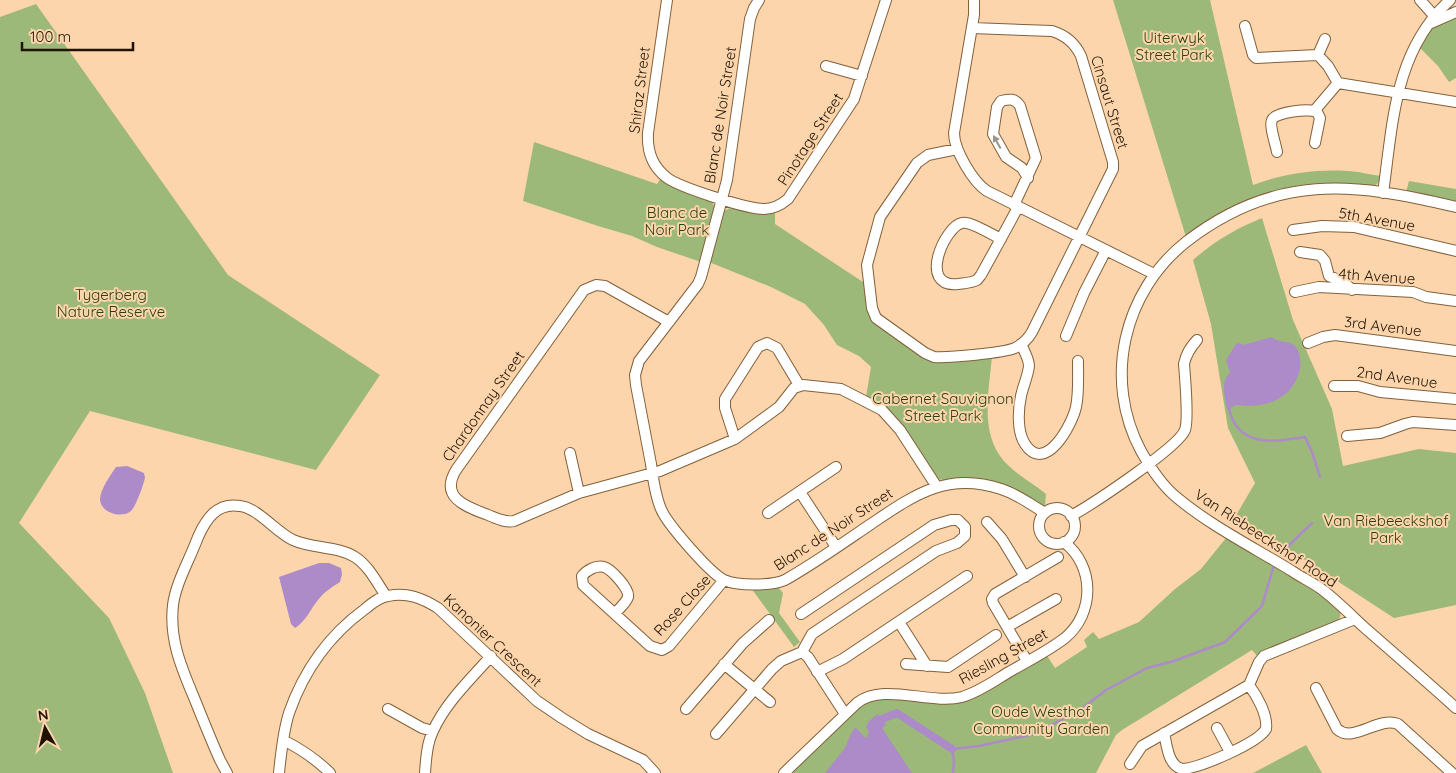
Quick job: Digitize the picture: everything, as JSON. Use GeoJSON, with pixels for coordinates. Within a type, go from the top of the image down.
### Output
{"type":"FeatureCollection","features":[{"type":"Feature","properties":{"kind":"street","name":"Shiraz Street"},"geometry":{"type":"LineString","coordinates":[[667,0],[648,133],[650,154],[656,167],[671,181],[722,199]]}},
{"type":"Feature","properties":{"kind":"street","name":"Blanc de Noir Street"},"geometry":{"type":"LineString","coordinates":[[759,0],[750,19],[730,161],[701,277],[698,284],[639,361],[635,375],[652,473],[659,504],[667,520],[715,573],[724,580],[738,583],[780,582],[910,498],[937,487],[964,483],[992,486],[1019,497],[1045,513]]}},
{"type":"Feature","properties":{"kind":"street","name":"Pinotage Street"},"geometry":{"type":"LineString","coordinates":[[722,199],[764,209],[775,207],[791,195],[851,105],[886,0]]}},
{"type":"Feature","properties":{"kind":"street"},"geometry":{"type":"LineString","coordinates":[[974,0],[972,28],[954,126],[954,138],[957,149],[979,185],[1016,206],[1154,274]]}},
{"type":"Feature","properties":{"kind":"street"},"geometry":{"type":"LineString","coordinates":[[1420,0],[1433,19]]}},
{"type":"Feature","properties":{"kind":"street"},"geometry":{"type":"LineString","coordinates":[[1383,193],[1398,93],[1407,62],[1416,43],[1433,19],[1450,0]]}},
{"type":"Feature","properties":{"kind":"street"},"geometry":{"type":"LineString","coordinates":[[1433,19],[1456,12]]}},
{"type":"Feature","properties":{"kind":"street"},"geometry":{"type":"LineString","coordinates":[[1245,26],[1252,55],[1256,58],[1318,55]]}},
{"type":"Feature","properties":{"kind":"street","name":"Cinsaut Street"},"geometry":{"type":"LineString","coordinates":[[972,28],[1052,31],[1068,38],[1078,51],[1114,166],[1112,175],[1032,332],[1021,344]]}},
{"type":"Feature","properties":{"kind":"street"},"geometry":{"type":"LineString","coordinates":[[1318,55],[1324,39]]}},
{"type":"Feature","properties":{"kind":"street"},"geometry":{"type":"LineString","coordinates":[[1318,55],[1328,66],[1338,83]]}},
{"type":"Feature","properties":{"kind":"street"},"geometry":{"type":"LineString","coordinates":[[826,66],[862,76]]}},
{"type":"Feature","properties":{"kind":"street"},"geometry":{"type":"LineString","coordinates":[[1338,83],[1456,102]]}},
{"type":"Feature","properties":{"kind":"street"},"geometry":{"type":"LineString","coordinates":[[1277,152],[1271,124],[1273,118],[1278,114],[1315,110],[1338,83]]}},
{"type":"Feature","properties":{"kind":"street"},"geometry":{"type":"LineString","coordinates":[[1001,239],[968,223],[959,224],[940,250],[936,266],[939,277],[947,283],[953,284],[977,280],[1001,239],[1016,206],[1028,178],[1036,158],[1018,102],[1013,99],[1001,101],[997,107],[993,134],[1006,157],[1022,168],[1028,178]]}},
{"type":"Feature","properties":{"kind":"street"},"geometry":{"type":"LineString","coordinates":[[1315,110],[1320,118],[1315,143]]}},
{"type":"Feature","properties":{"kind":"street"},"geometry":{"type":"LineString","coordinates":[[957,149],[922,158],[880,216],[868,265],[872,308],[876,318],[880,323],[931,356],[1004,351],[1021,344],[1029,364],[1020,398],[1020,434],[1031,451],[1038,454],[1045,453],[1057,444],[1073,418],[1077,401],[1078,362]]}},
{"type":"Feature","properties":{"kind":"street","name":"Van Riebeeckshof Road"},"geometry":{"type":"LineString","coordinates":[[1456,207],[1383,193],[1342,188],[1320,188],[1298,190],[1269,197],[1241,208],[1186,242],[1154,274],[1130,320],[1124,343],[1122,373],[1122,393],[1126,414],[1135,440],[1148,464],[1172,494],[1195,512],[1323,591],[1456,708]]}},
{"type":"Feature","properties":{"kind":"street","name":"5th Avenue"},"geometry":{"type":"LineString","coordinates":[[1293,230],[1322,226],[1354,227],[1456,251]]}},
{"type":"Feature","properties":{"kind":"street"},"geometry":{"type":"LineString","coordinates":[[1066,336],[1084,293],[1106,250]]}},
{"type":"Feature","properties":{"kind":"street"},"geometry":{"type":"LineString","coordinates":[[1300,252],[1320,255],[1325,261],[1329,276],[1344,282],[1352,290]]}},
{"type":"Feature","properties":{"kind":"street","name":"Chardonnay Street"},"geometry":{"type":"LineString","coordinates":[[669,322],[605,286],[596,285],[584,290],[456,470],[451,482],[454,495],[462,505],[507,522],[518,520],[578,493],[652,473],[735,439],[779,407],[791,391],[799,385]]}},
{"type":"Feature","properties":{"kind":"street","name":"4th Avenue"},"geometry":{"type":"LineString","coordinates":[[1295,292],[1313,287],[1413,292],[1426,297],[1456,301]]}},
{"type":"Feature","properties":{"kind":"street","name":"3rd Avenue"},"geometry":{"type":"LineString","coordinates":[[1308,343],[1323,337],[1336,335],[1456,351]]}},
{"type":"Feature","properties":{"kind":"street"},"geometry":{"type":"LineString","coordinates":[[1071,516],[1148,464],[1182,436],[1185,431],[1184,364],[1190,348],[1197,340]]}},
{"type":"Feature","properties":{"kind":"street"},"geometry":{"type":"LineString","coordinates":[[735,439],[725,400],[758,347],[767,344],[777,348],[799,385],[810,384],[840,389],[882,410],[900,430],[937,487]]}},
{"type":"Feature","properties":{"kind":"street","name":"2nd Avenue"},"geometry":{"type":"LineString","coordinates":[[1334,386],[1358,386],[1380,392],[1456,399]]}},
{"type":"Feature","properties":{"kind":"street"},"geometry":{"type":"LineString","coordinates":[[1348,436],[1380,433],[1413,422],[1456,425]]}},
{"type":"Feature","properties":{"kind":"street"},"geometry":{"type":"LineString","coordinates":[[570,453],[578,493]]}},
{"type":"Feature","properties":{"kind":"street"},"geometry":{"type":"LineString","coordinates":[[768,513],[836,467]]}},
{"type":"Feature","properties":{"kind":"street"},"geometry":{"type":"LineString","coordinates":[[800,492],[836,547]]}},
{"type":"Feature","properties":{"kind":"street"},"geometry":{"type":"LineString","coordinates":[[227,773],[180,663],[174,645],[173,630],[174,603],[178,586],[202,528],[209,517],[217,510],[233,505],[242,506],[252,511],[279,532],[296,542],[354,556],[367,568],[386,596],[350,620],[339,630],[323,647],[306,672],[288,715],[279,773]]}},
{"type":"Feature","properties":{"kind":"street"},"geometry":{"type":"LineString","coordinates":[[1052,509],[1061,509],[1071,516],[1074,520],[1072,536],[1064,542],[1051,543],[1041,534],[1039,525],[1045,513],[1052,509]]}},
{"type":"Feature","properties":{"kind":"street"},"geometry":{"type":"LineString","coordinates":[[716,734],[776,665],[802,652],[812,634],[936,551],[960,541],[965,536],[965,527],[956,520],[934,525],[801,614]]}},
{"type":"Feature","properties":{"kind":"street"},"geometry":{"type":"LineString","coordinates":[[987,522],[1002,539],[1024,576]]}},
{"type":"Feature","properties":{"kind":"street","name":"Riesling Street"},"geometry":{"type":"LineString","coordinates":[[784,773],[861,700],[875,694],[941,699],[961,697],[977,691],[1060,642],[1070,634],[1078,624],[1085,609],[1088,587],[1085,572],[1070,547],[1064,542]]}},
{"type":"Feature","properties":{"kind":"street"},"geometry":{"type":"LineString","coordinates":[[1027,661],[993,603],[993,597],[1024,576],[1058,557]]}},
{"type":"Feature","properties":{"kind":"street","name":"Rose Close"},"geometry":{"type":"LineString","coordinates":[[615,613],[628,598],[626,587],[609,569],[604,567],[596,567],[586,572],[582,576],[583,584],[650,646],[662,650],[669,646],[724,580]]}},
{"type":"Feature","properties":{"kind":"street"},"geometry":{"type":"LineString","coordinates":[[817,672],[843,659],[967,576]]}},
{"type":"Feature","properties":{"kind":"street","name":"Kanonier Crescent"},"geometry":{"type":"LineString","coordinates":[[386,596],[402,595],[426,600],[448,616],[526,691],[562,718],[588,734],[643,760],[655,773]]}},
{"type":"Feature","properties":{"kind":"street"},"geometry":{"type":"LineString","coordinates":[[1007,627],[1056,599]]}},
{"type":"Feature","properties":{"kind":"street"},"geometry":{"type":"LineString","coordinates":[[1130,764],[1140,748],[1249,686],[1262,658],[1355,619]]}},
{"type":"Feature","properties":{"kind":"street"},"geometry":{"type":"LineString","coordinates":[[686,709],[742,643],[769,620]]}},
{"type":"Feature","properties":{"kind":"street"},"geometry":{"type":"LineString","coordinates":[[899,622],[927,666]]}},
{"type":"Feature","properties":{"kind":"street"},"geometry":{"type":"LineString","coordinates":[[906,664],[950,666],[996,635]]}},
{"type":"Feature","properties":{"kind":"street"},"geometry":{"type":"LineString","coordinates":[[802,652],[808,657],[845,714]]}},
{"type":"Feature","properties":{"kind":"street"},"geometry":{"type":"LineString","coordinates":[[425,773],[426,756],[433,731],[459,692],[491,656]]}},
{"type":"Feature","properties":{"kind":"street"},"geometry":{"type":"LineString","coordinates":[[724,664],[770,702]]}},
{"type":"Feature","properties":{"kind":"street"},"geometry":{"type":"LineString","coordinates":[[1164,733],[1171,760],[1174,765],[1180,768],[1188,768],[1214,760],[1260,736],[1266,729],[1266,720],[1255,693],[1249,686]]}},
{"type":"Feature","properties":{"kind":"street"},"geometry":{"type":"LineString","coordinates":[[1316,688],[1337,729],[1345,734],[1362,732],[1380,724],[1393,722],[1398,724],[1452,773]]}},
{"type":"Feature","properties":{"kind":"street"},"geometry":{"type":"LineString","coordinates":[[388,709],[416,725],[433,731]]}},
{"type":"Feature","properties":{"kind":"street"},"geometry":{"type":"LineString","coordinates":[[1217,728],[1230,752]]}},
{"type":"Feature","properties":{"kind":"street"},"geometry":{"type":"LineString","coordinates":[[283,740],[298,747],[330,773]]}},
{"type":"Feature","properties":{"kind":"green space","name":"Uiterwyk Street Park"},"geometry":{"type":"Polygon","coordinates":[[[1113,0],[1210,0],[1253,185],[1287,175],[1323,171],[1351,171],[1382,176],[1379,181],[1375,185],[1369,186],[1330,183],[1309,184],[1274,191],[1230,210],[1186,237],[1113,0]]]}},
{"type":"Feature","properties":{"kind":"green space","name":"Tygerberg Nature Reserve"},"geometry":{"type":"Polygon","coordinates":[[[36,4],[228,275],[380,375],[316,470],[90,411],[19,523],[109,618],[145,693],[173,773],[0,773],[0,17],[36,4]]]}},
{"type":"Feature","properties":{"kind":"green space"},"geometry":{"type":"Polygon","coordinates":[[[1456,14],[1456,78],[1449,82],[1438,66],[1419,47],[1431,29],[1456,14]]]}},
{"type":"Feature","properties":{"kind":"green space","name":"Blanc de Noir Park"},"geometry":{"type":"Polygon","coordinates":[[[534,142],[657,184],[661,178],[711,200],[715,208],[701,262],[632,236],[523,201],[534,142]]]}},
{"type":"Feature","properties":{"kind":"green space"},"geometry":{"type":"Polygon","coordinates":[[[1409,181],[1456,189],[1456,202],[1406,192],[1409,181]]]}},
{"type":"Feature","properties":{"kind":"green space","name":"Cabernet Sauvignon Street Park"},"geometry":{"type":"Polygon","coordinates":[[[732,207],[775,211],[775,224],[866,284],[874,322],[923,356],[992,356],[988,414],[989,429],[993,442],[999,455],[1009,466],[1046,494],[1045,506],[1026,497],[938,479],[892,413],[866,397],[871,367],[859,356],[837,345],[824,325],[805,304],[771,287],[709,262],[724,211],[732,207]]]}},
{"type":"Feature","properties":{"kind":"green space","name":"Van Riebeeckshof Park"},"geometry":{"type":"Polygon","coordinates":[[[1262,218],[1293,320],[1332,409],[1343,466],[1419,449],[1456,453],[1456,605],[1394,618],[1235,517],[1255,483],[1228,428],[1211,324],[1193,260],[1226,236],[1262,218]]]}},
{"type":"Feature","properties":{"kind":"green space","name":"Oude Westhof Community Garden"},"geometry":{"type":"Polygon","coordinates":[[[1226,538],[1273,564],[1323,596],[1340,612],[1339,620],[1258,657],[1252,650],[1122,730],[1116,735],[1096,773],[789,773],[862,703],[878,698],[942,703],[1046,654],[1055,668],[1087,647],[1084,640],[1093,632],[1099,639],[1139,622],[1175,589],[1201,569],[1226,538]]]}},
{"type":"Feature","properties":{"kind":"green space"},"geometry":{"type":"Polygon","coordinates":[[[778,587],[783,593],[779,613],[800,642],[794,647],[751,588],[778,587]]]}},
{"type":"Feature","properties":{"kind":"green space"},"geometry":{"type":"Polygon","coordinates":[[[1306,745],[1322,773],[1253,773],[1306,745]]]}},
{"type":"Feature","properties":{"kind":"shaded area"},"geometry":{"type":"Polygon","coordinates":[[[1272,337],[1290,343],[1297,349],[1300,358],[1300,369],[1293,386],[1281,397],[1266,404],[1237,405],[1227,409],[1224,385],[1230,373],[1226,360],[1236,344],[1240,343],[1243,345],[1272,337]]]}},
{"type":"Feature","properties":{"kind":"shaded area"},"geometry":{"type":"Polygon","coordinates":[[[127,466],[144,473],[143,486],[131,511],[122,514],[112,513],[107,511],[101,504],[102,491],[116,467],[127,466]]]}},
{"type":"Feature","properties":{"kind":"shaded area"},"geometry":{"type":"Polygon","coordinates":[[[319,563],[329,563],[341,568],[340,582],[323,595],[305,619],[295,628],[291,624],[279,577],[319,563]]]}},
{"type":"Feature","properties":{"kind":"shaded area"},"geometry":{"type":"Polygon","coordinates":[[[878,714],[886,725],[882,728],[912,773],[825,773],[845,748],[855,727],[866,738],[869,732],[866,727],[869,721],[878,714]]]}},
{"type":"Feature","properties":{"kind":"waterway"},"geometry":{"type":"LineString","coordinates":[[1229,409],[1240,431],[1249,436],[1270,441],[1305,437],[1320,477]]}},
{"type":"Feature","properties":{"kind":"waterway"},"geometry":{"type":"LineString","coordinates":[[1280,554],[1312,523]]}},
{"type":"Feature","properties":{"kind":"waterway"},"geometry":{"type":"LineString","coordinates":[[953,773],[952,749],[979,746],[1034,734],[1080,710],[1106,690],[1147,668],[1174,661],[1225,642],[1262,606],[1273,568]]}},
{"type":"Feature","properties":{"kind":"waterway"},"geometry":{"type":"LineString","coordinates":[[882,719],[897,713],[952,749]]}}]}
